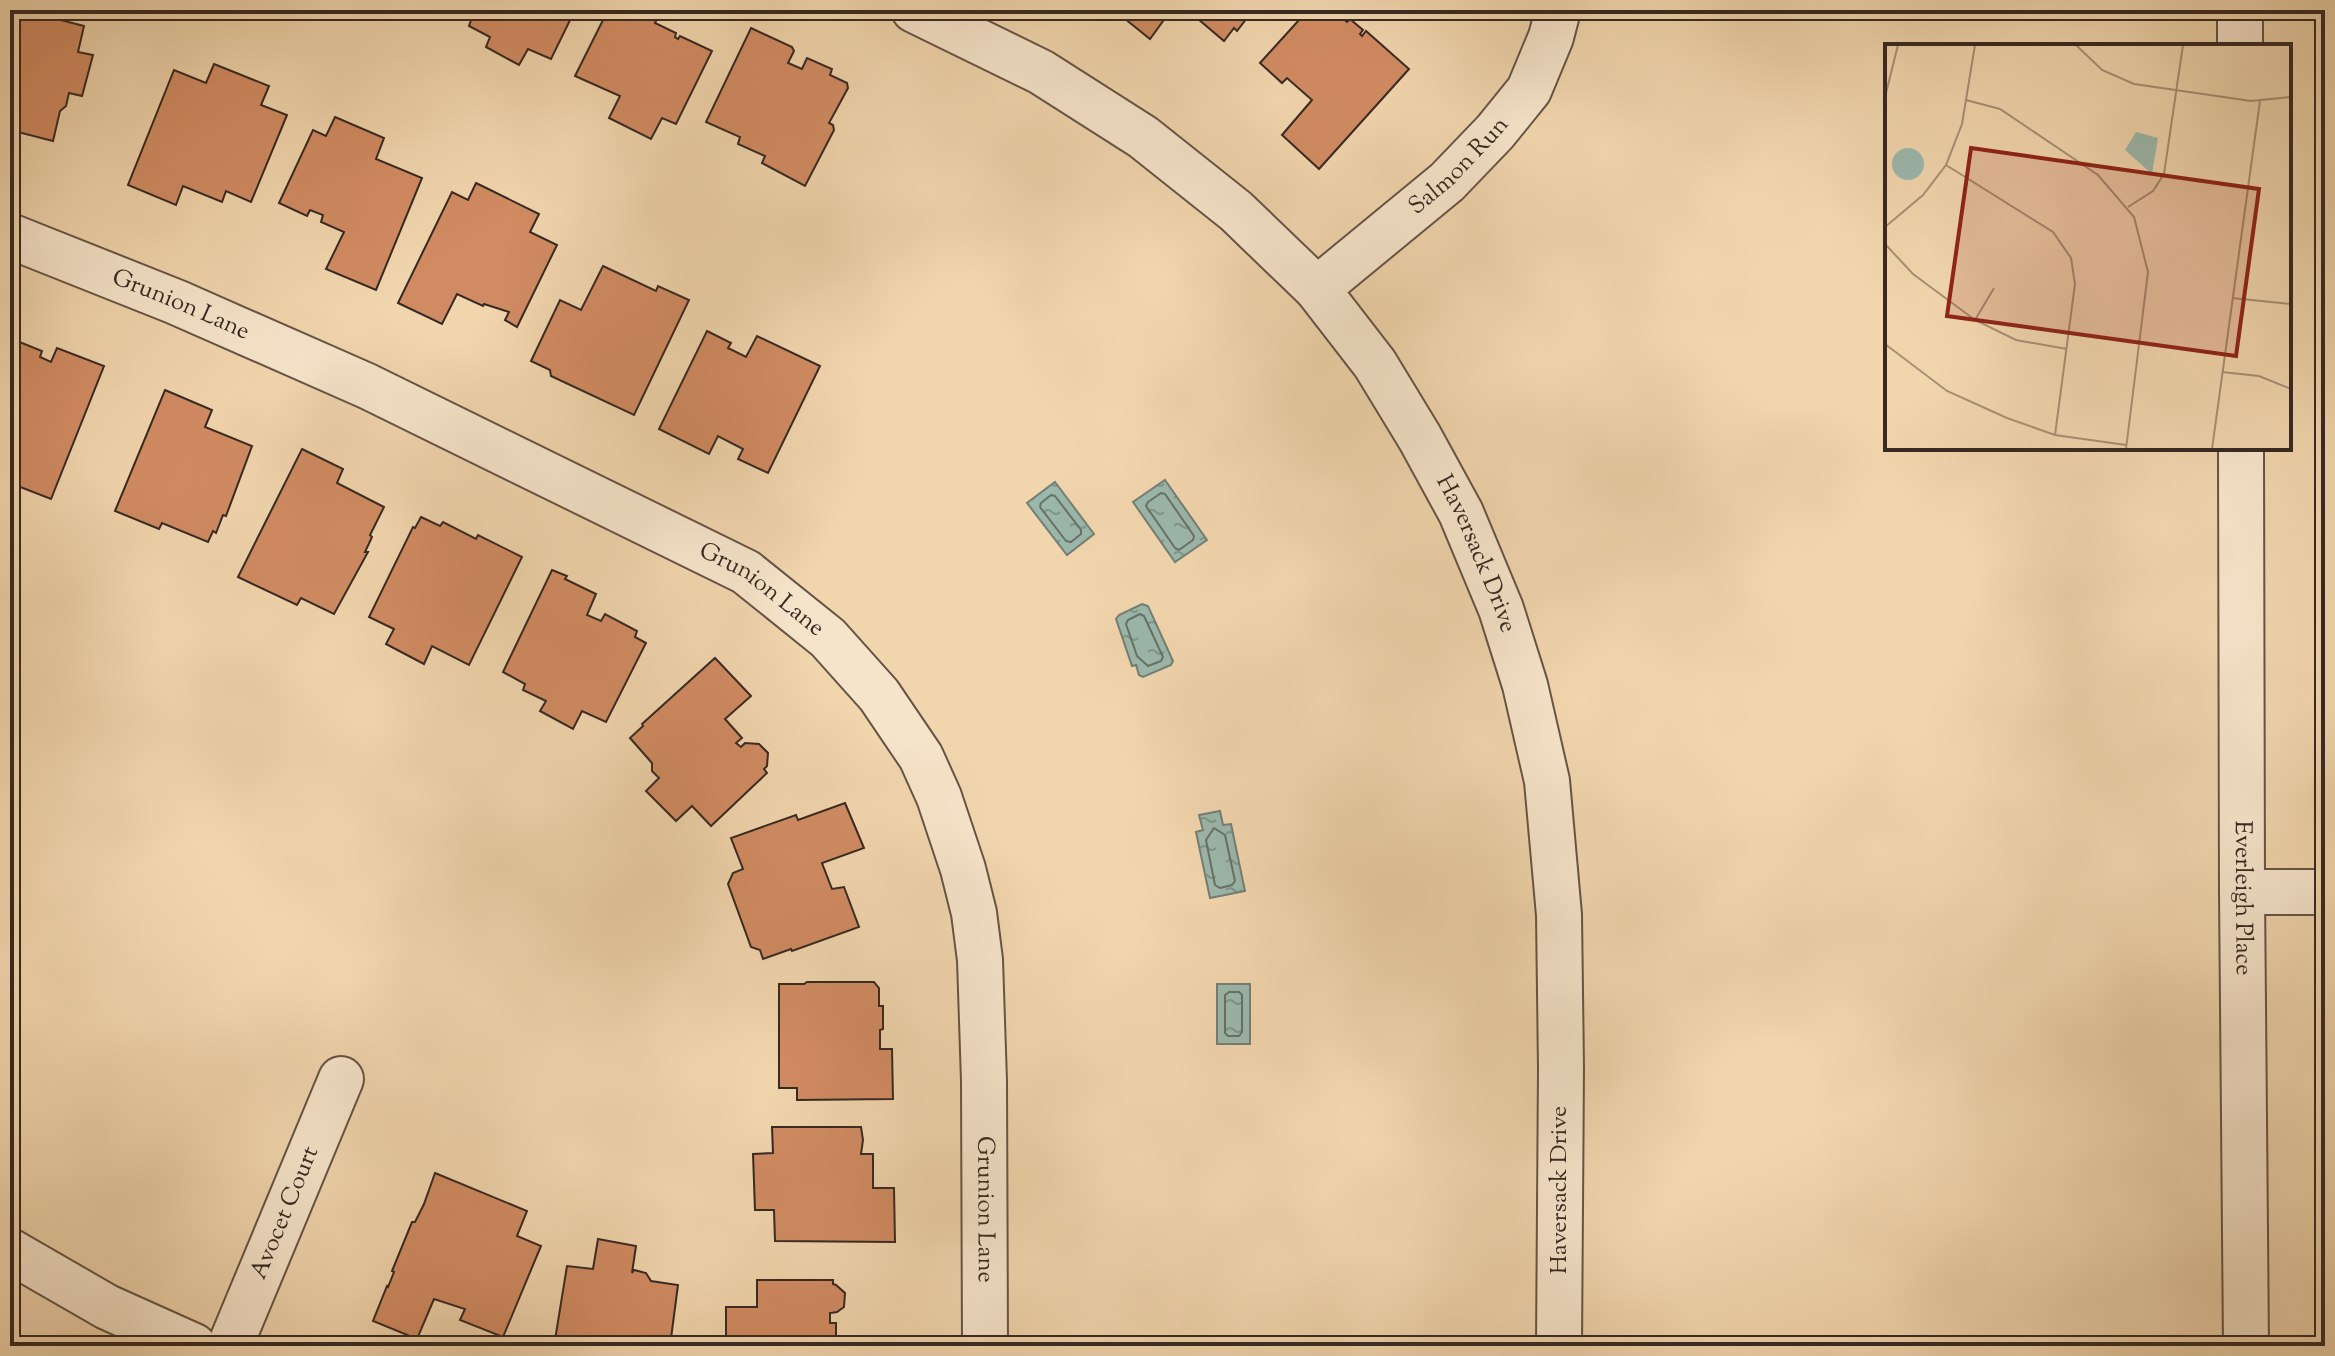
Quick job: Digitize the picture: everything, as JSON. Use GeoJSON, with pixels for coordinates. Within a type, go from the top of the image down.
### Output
{"type":"FeatureCollection","features":[{"type":"Feature","properties":{"kind":"street","name":"Haversack Drive"},"geometry":{"type":"LineString","coordinates":[[914,10],[1041,72],[1143,137],[1236,211],[1317,289],[1375,364],[1461,513],[1501,609],[1528,698],[1547,781],[1559,915],[1559,1346]]}},
{"type":"Feature","properties":{"kind":"street","name":"Salmon Run"},"geometry":{"type":"LineString","coordinates":[[1317,289],[1447,182],[1495,132],[1529,90],[1551,37],[1558,10]]}},
{"type":"Feature","properties":{"kind":"street"},"geometry":{"type":"LineString","coordinates":[[2240,10],[2240,44]]}},
{"type":"Feature","properties":{"kind":"street","name":"Grunion Lane"},"geometry":{"type":"LineString","coordinates":[[10,236],[176,302],[367,386],[746,572],[828,638],[879,695],[921,757],[939,797],[974,913],[980,960],[984,1081],[985,1346]]}},
{"type":"Feature","properties":{"kind":"street","name":"Everleigh Place"},"geometry":{"type":"LineString","coordinates":[[2241,450],[2246,1346]]}},
{"type":"Feature","properties":{"kind":"street"},"geometry":{"type":"LineString","coordinates":[[2242,892],[2325,892]]}},
{"type":"Feature","properties":{"kind":"street","name":"Avocet Court"},"geometry":{"type":"LineString","coordinates":[[230,1346],[341,1079]]}},
{"type":"Feature","properties":{"kind":"street"},"geometry":{"type":"LineString","coordinates":[[10,1251],[107,1307],[194,1346]]}},
{"type":"Feature","properties":{"kind":"water"},"geometry":{"type":"Polygon","coordinates":[[[1165,480],[1207,540],[1175,562],[1133,502],[1165,480]]]}},
{"type":"Feature","properties":{"kind":"water"},"geometry":{"type":"Polygon","coordinates":[[[1055,482],[1094,534],[1067,555],[1027,503],[1055,482]]]}},
{"type":"Feature","properties":{"kind":"water"},"geometry":{"type":"Polygon","coordinates":[[[1142,604],[1148,606],[1173,661],[1171,665],[1143,677],[1139,675],[1136,665],[1132,666],[1116,619],[1142,604]]]}},
{"type":"Feature","properties":{"kind":"water"},"geometry":{"type":"Polygon","coordinates":[[[1220,811],[1223,825],[1231,824],[1245,891],[1210,898],[1196,832],[1203,830],[1199,815],[1220,811]]]}},
{"type":"Feature","properties":{"kind":"water"},"geometry":{"type":"Polygon","coordinates":[[[1217,984],[1250,984],[1250,1044],[1217,1044],[1217,984]]]}},
{"type":"Feature","properties":{"kind":"building"},"geometry":{"type":"Polygon","coordinates":[[[10,10],[22,10],[84,26],[78,52],[93,55],[82,96],[69,93],[66,106],[60,111],[53,141],[10,130],[10,10]]]}},
{"type":"Feature","properties":{"kind":"building"},"geometry":{"type":"Polygon","coordinates":[[[388,10],[408,10],[404,18],[388,10]]]}},
{"type":"Feature","properties":{"kind":"building"},"geometry":{"type":"Polygon","coordinates":[[[451,10],[575,10],[551,59],[528,49],[519,65],[486,47],[490,37],[469,26],[471,20],[451,10]]]}},
{"type":"Feature","properties":{"kind":"building"},"geometry":{"type":"Polygon","coordinates":[[[608,10],[661,10],[655,23],[676,33],[678,39],[680,36],[712,51],[676,124],[662,118],[651,139],[609,118],[620,96],[575,76],[608,10]]]}},
{"type":"Feature","properties":{"kind":"building"},"geometry":{"type":"Polygon","coordinates":[[[1114,10],[1171,10],[1150,39],[1114,10]]]}},
{"type":"Feature","properties":{"kind":"building"},"geometry":{"type":"Polygon","coordinates":[[[1193,10],[1253,10],[1237,31],[1234,28],[1224,41],[1191,13],[1193,10]]]}},
{"type":"Feature","properties":{"kind":"building"},"geometry":{"type":"Polygon","coordinates":[[[1308,10],[1333,10],[1347,22],[1350,19],[1363,30],[1362,36],[1366,31],[1409,69],[1319,169],[1282,135],[1312,100],[1287,78],[1282,83],[1260,63],[1308,10]]]}},
{"type":"Feature","properties":{"kind":"building"},"geometry":{"type":"Polygon","coordinates":[[[751,28],[792,47],[794,51],[788,63],[802,69],[807,58],[832,69],[830,75],[847,83],[848,88],[829,123],[834,130],[805,186],[762,163],[765,156],[738,144],[740,137],[706,122],[751,28]]]}},
{"type":"Feature","properties":{"kind":"building"},"geometry":{"type":"Polygon","coordinates":[[[214,64],[269,86],[261,105],[287,115],[251,202],[226,191],[222,202],[183,186],[176,205],[128,185],[174,70],[206,83],[214,64]]]}},
{"type":"Feature","properties":{"kind":"building"},"geometry":{"type":"Polygon","coordinates":[[[335,117],[384,138],[376,159],[422,178],[376,290],[326,269],[344,232],[321,222],[323,215],[310,210],[307,216],[279,203],[313,130],[326,136],[335,117]]]}},
{"type":"Feature","properties":{"kind":"building"},"geometry":{"type":"Polygon","coordinates":[[[476,183],[539,214],[530,232],[557,245],[517,327],[505,320],[509,312],[483,306],[457,294],[442,324],[398,303],[452,192],[468,200],[476,183]]]}},
{"type":"Feature","properties":{"kind":"building"},"geometry":{"type":"Polygon","coordinates":[[[603,266],[656,291],[658,286],[689,300],[634,415],[551,376],[550,370],[531,361],[560,300],[581,310],[603,266]]]}},
{"type":"Feature","properties":{"kind":"building"},"geometry":{"type":"Polygon","coordinates":[[[707,331],[731,343],[728,348],[746,357],[757,336],[820,366],[768,473],[738,459],[743,449],[718,436],[709,454],[659,429],[707,331]]]}},
{"type":"Feature","properties":{"kind":"building"},"geometry":{"type":"Polygon","coordinates":[[[12,339],[42,351],[40,357],[51,362],[57,348],[104,366],[51,499],[10,483],[12,339]]]}},
{"type":"Feature","properties":{"kind":"building"},"geometry":{"type":"Polygon","coordinates":[[[165,390],[212,410],[205,427],[252,446],[226,516],[223,515],[216,533],[213,531],[208,542],[162,523],[159,529],[115,511],[165,390]]]}},
{"type":"Feature","properties":{"kind":"building"},"geometry":{"type":"Polygon","coordinates":[[[302,449],[343,469],[337,483],[384,507],[370,535],[372,537],[365,552],[368,552],[334,614],[301,598],[297,605],[238,577],[302,449]]]}},
{"type":"Feature","properties":{"kind":"building"},"geometry":{"type":"Polygon","coordinates":[[[421,517],[440,526],[443,522],[476,539],[478,535],[522,557],[469,665],[432,646],[424,664],[386,644],[394,629],[369,617],[413,527],[421,517]]]}},
{"type":"Feature","properties":{"kind":"building"},"geometry":{"type":"Polygon","coordinates":[[[552,570],[596,594],[587,615],[601,621],[605,614],[637,631],[635,637],[646,643],[606,722],[582,711],[573,729],[540,711],[546,701],[523,690],[525,684],[503,672],[552,570]]]}},
{"type":"Feature","properties":{"kind":"building"},"geometry":{"type":"Polygon","coordinates":[[[715,658],[751,696],[725,719],[742,738],[736,743],[741,747],[745,743],[759,744],[768,753],[764,769],[767,773],[711,826],[692,806],[676,821],[646,791],[659,778],[652,771],[652,763],[630,738],[715,658]]]}},
{"type":"Feature","properties":{"kind":"building"},"geometry":{"type":"Polygon","coordinates":[[[845,803],[864,848],[822,863],[832,889],[844,887],[859,927],[763,959],[760,950],[751,947],[728,884],[733,873],[743,869],[731,838],[796,815],[798,820],[845,803]]]}},
{"type":"Feature","properties":{"kind":"building"},"geometry":{"type":"Polygon","coordinates":[[[874,982],[879,988],[879,1006],[883,1006],[880,1049],[892,1049],[893,1099],[797,1100],[797,1088],[779,1088],[779,984],[874,982]]]}},
{"type":"Feature","properties":{"kind":"building"},"geometry":{"type":"Polygon","coordinates":[[[772,1127],[861,1127],[861,1154],[873,1154],[873,1188],[894,1188],[895,1242],[775,1241],[774,1210],[755,1210],[753,1154],[773,1153],[772,1127]]]}},
{"type":"Feature","properties":{"kind":"building"},"geometry":{"type":"Polygon","coordinates":[[[435,1173],[527,1211],[517,1236],[541,1246],[503,1337],[460,1320],[465,1309],[434,1299],[417,1339],[373,1321],[435,1173]]]}},
{"type":"Feature","properties":{"kind":"building"},"geometry":{"type":"Polygon","coordinates":[[[598,1239],[636,1246],[632,1273],[634,1270],[646,1273],[651,1281],[678,1285],[670,1346],[554,1346],[567,1266],[593,1269],[598,1239]]]}},
{"type":"Feature","properties":{"kind":"building"},"geometry":{"type":"Polygon","coordinates":[[[757,1280],[833,1280],[833,1284],[845,1293],[844,1307],[830,1313],[830,1323],[836,1323],[836,1345],[881,1346],[726,1345],[726,1307],[757,1307],[757,1280]]]}}]}
